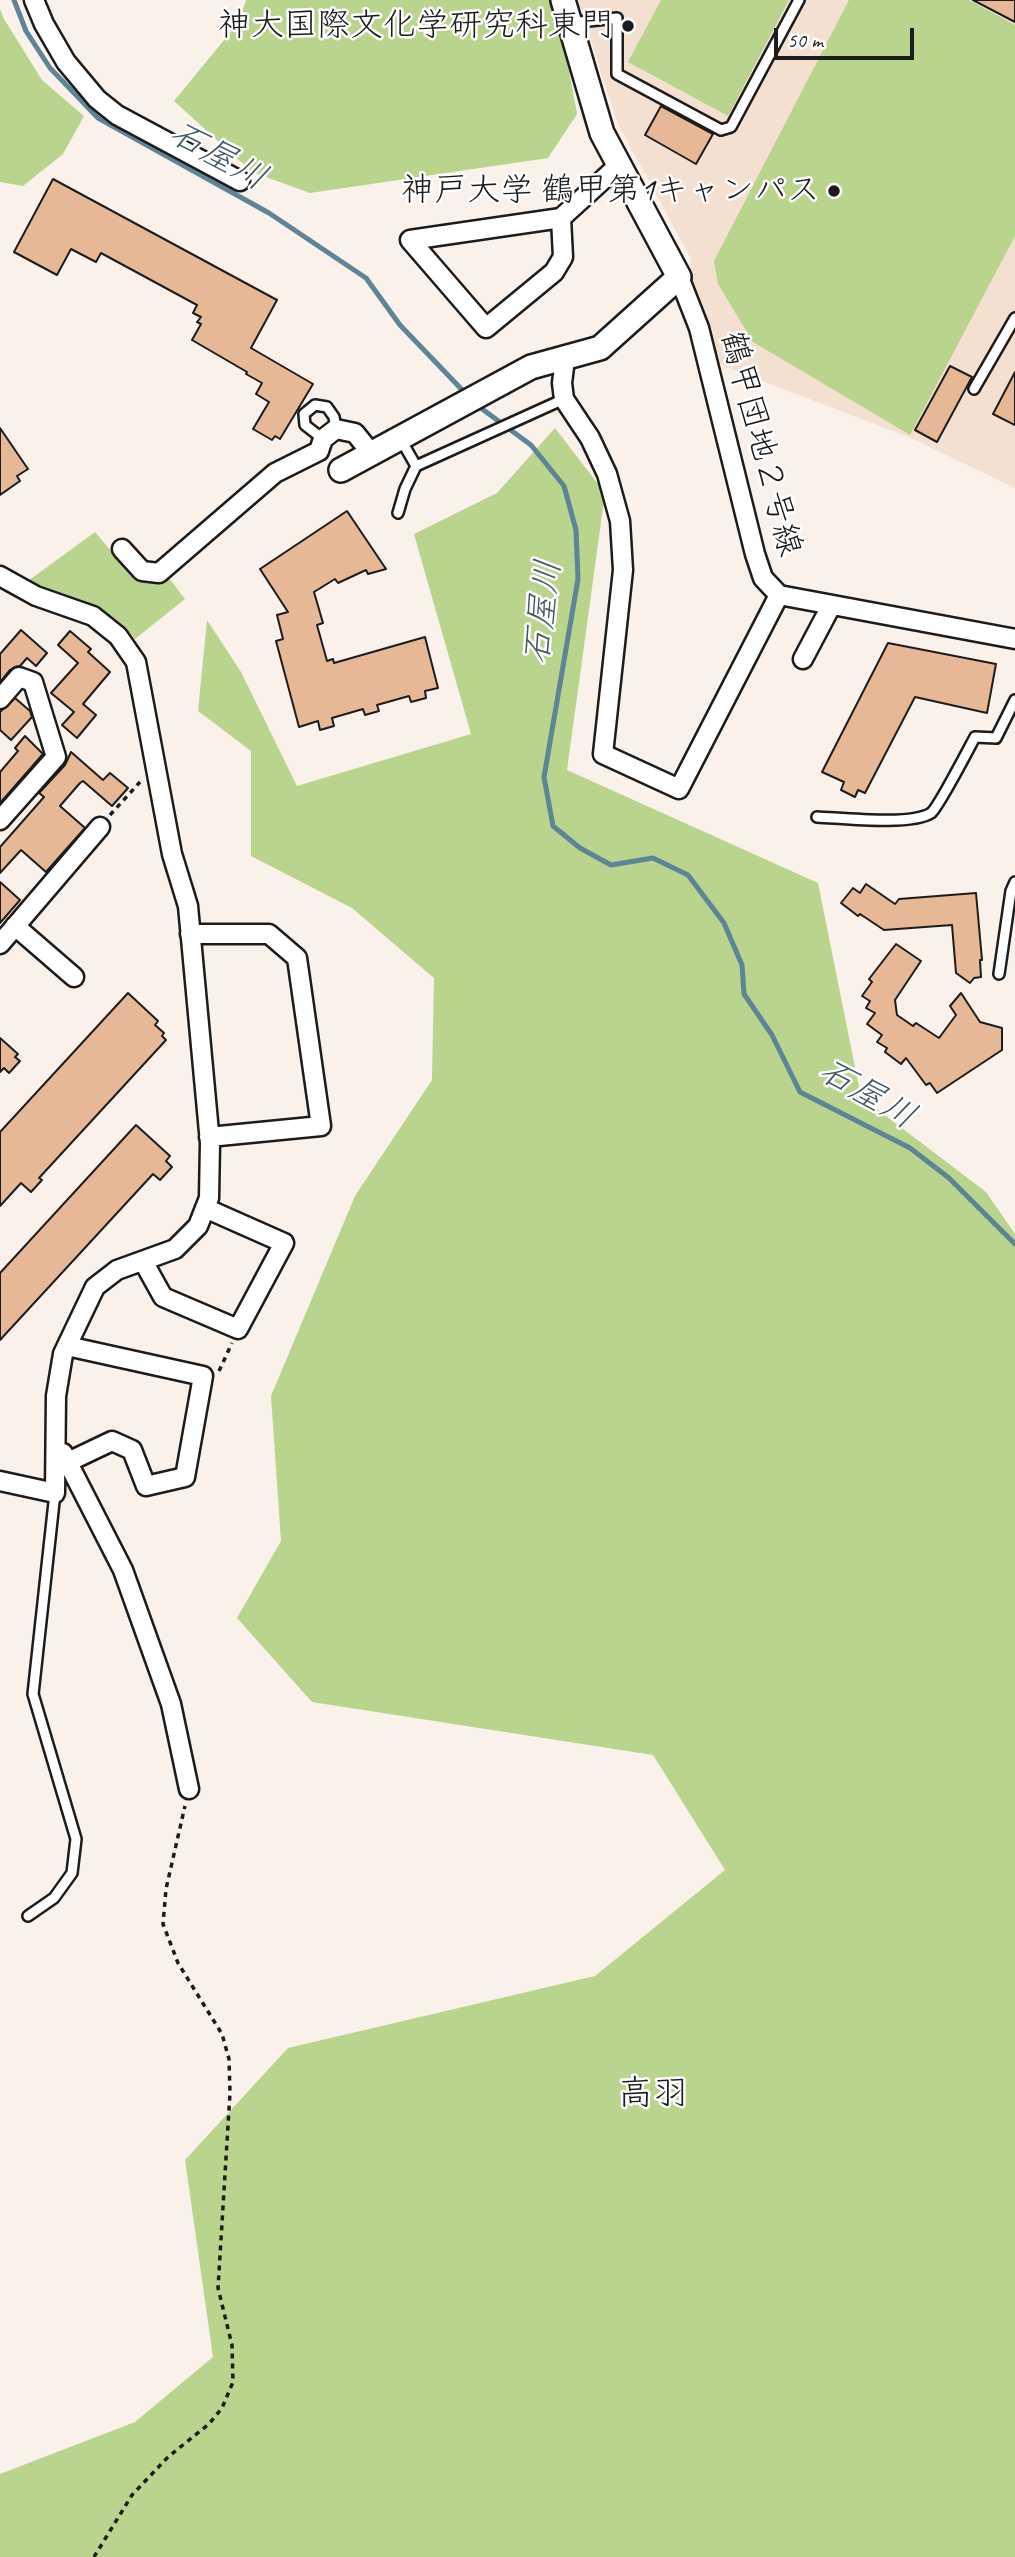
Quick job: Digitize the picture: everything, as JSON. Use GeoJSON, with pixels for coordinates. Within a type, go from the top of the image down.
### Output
{"type":"FeatureCollection","features":[{"type":"Feature","properties":{"kind":"street"},"geometry":{"type":"LineString","coordinates":[[34,0],[44,24],[66,62],[97,99],[117,115],[240,181]]}},
{"type":"Feature","properties":{"kind":"street"},"geometry":{"type":"LineString","coordinates":[[341,470],[531,367],[600,348],[679,276],[602,133],[562,0]]}},
{"type":"Feature","properties":{"kind":"street"},"geometry":{"type":"LineString","coordinates":[[561,218],[562,257],[554,272],[486,328],[410,240],[561,218],[619,165]]}},
{"type":"Feature","properties":{"kind":"street","name":"鶴甲団地２号線"},"geometry":{"type":"LineString","coordinates":[[679,276],[699,328],[763,578],[779,595],[1015,639]]}},
{"type":"Feature","properties":{"kind":"street"},"geometry":{"type":"LineString","coordinates":[[556,360],[564,399],[590,438],[607,474],[620,521],[623,570],[603,754],[679,789],[779,595]]}},
{"type":"Feature","properties":{"kind":"street"},"geometry":{"type":"LineString","coordinates":[[122,549],[142,571],[159,573],[275,473],[319,451],[329,434],[355,433],[371,453]]}},
{"type":"Feature","properties":{"kind":"street"},"geometry":{"type":"LineString","coordinates":[[0,576],[36,596],[93,616],[118,636],[135,662],[172,854],[188,906],[209,1137],[209,1198],[198,1226],[175,1249],[117,1270],[95,1287],[63,1354],[56,1396],[55,1493],[0,1481]]}},
{"type":"Feature","properties":{"kind":"street"},"geometry":{"type":"LineString","coordinates":[[803,659],[831,606]]}},
{"type":"Feature","properties":{"kind":"street"},"geometry":{"type":"LineString","coordinates":[[0,699],[19,677],[33,682],[56,757],[0,820]]}},
{"type":"Feature","properties":{"kind":"street"},"geometry":{"type":"LineString","coordinates":[[0,944],[100,827]]}},
{"type":"Feature","properties":{"kind":"street"},"geometry":{"type":"LineString","coordinates":[[15,926],[74,977]]}},
{"type":"Feature","properties":{"kind":"street"},"geometry":{"type":"LineString","coordinates":[[190,934],[269,934],[297,958],[321,1126],[209,1137]]}},
{"type":"Feature","properties":{"kind":"street"},"geometry":{"type":"LineString","coordinates":[[143,1261],[163,1297],[238,1329],[284,1243],[205,1208]]}},
{"type":"Feature","properties":{"kind":"street"},"geometry":{"type":"LineString","coordinates":[[67,1346],[202,1376],[185,1477],[146,1486],[132,1450],[112,1441],[68,1462]]}},
{"type":"Feature","properties":{"kind":"street"},"geometry":{"type":"LineString","coordinates":[[56,1438],[122,1570],[171,1704],[189,1789]]}},
{"type":"Feature","properties":{"kind":"lane"},"geometry":{"type":"LineString","coordinates":[[570,23],[617,18],[617,74],[720,130],[731,127],[799,0]]}},
{"type":"Feature","properties":{"kind":"lane"},"geometry":{"type":"LineString","coordinates":[[974,389],[1015,318]]}},
{"type":"Feature","properties":{"kind":"lane"},"geometry":{"type":"LineString","coordinates":[[398,513],[416,466],[564,399]]}},
{"type":"Feature","properties":{"kind":"lane"},"geometry":{"type":"LineString","coordinates":[[405,435],[416,466]]}},
{"type":"Feature","properties":{"kind":"lane"},"geometry":{"type":"LineString","coordinates":[[817,817],[915,819],[932,812],[975,737],[996,738],[1015,700]]}},
{"type":"Feature","properties":{"kind":"lane"},"geometry":{"type":"LineString","coordinates":[[999,974],[1011,891],[1015,882]]}},
{"type":"Feature","properties":{"kind":"lane"},"geometry":{"type":"LineString","coordinates":[[28,1916],[54,1898],[72,1873],[76,1839],[33,1694],[55,1493]]}},
{"type":"Feature","properties":{"kind":"path"},"geometry":{"type":"LineString","coordinates":[[100,827],[155,765]]}},
{"type":"Feature","properties":{"kind":"path"},"geometry":{"type":"LineString","coordinates":[[216,1378],[234,1338]]}},
{"type":"Feature","properties":{"kind":"path"},"geometry":{"type":"LineString","coordinates":[[94,2557],[132,2495],[168,2457],[208,2424],[222,2408],[233,2382],[232,2345],[218,2288],[230,2093],[229,2059],[222,2034],[178,1964],[163,1924],[166,1889],[189,1789]]}},
{"type":"Feature","properties":{"kind":"shaded area","name":"神戸大学 鶴甲第1キャンパス"},"geometry":{"type":"Polygon","coordinates":[[[578,0],[1015,0],[1015,488],[911,438],[718,364],[691,279],[691,259],[617,122],[578,0]]]}},
{"type":"Feature","properties":{"kind":"green space"},"geometry":{"type":"Polygon","coordinates":[[[246,0],[556,0],[577,114],[548,158],[310,193],[252,172],[174,101],[238,23],[246,0]]]}},
{"type":"Feature","properties":{"kind":"green space"},"geometry":{"type":"Polygon","coordinates":[[[661,0],[789,0],[728,116],[628,62],[661,0]]]}},
{"type":"Feature","properties":{"kind":"green space"},"geometry":{"type":"Polygon","coordinates":[[[849,0],[969,0],[1015,25],[1015,236],[910,435],[753,342],[718,284],[714,261],[849,0]]]}},
{"type":"Feature","properties":{"kind":"green space"},"geometry":{"type":"Polygon","coordinates":[[[0,9],[42,80],[84,116],[63,154],[23,186],[0,182],[0,9]]]}},
{"type":"Feature","properties":{"kind":"green space"},"geometry":{"type":"Polygon","coordinates":[[[555,428],[605,493],[567,770],[818,883],[861,1097],[986,1192],[1015,1234],[1015,2557],[0,2557],[0,2474],[135,2422],[213,2357],[185,2160],[288,2048],[595,1976],[725,1870],[653,1755],[312,1702],[237,1618],[281,1541],[271,1396],[355,1196],[432,1080],[434,978],[352,908],[251,856],[251,751],[198,711],[207,620],[241,672],[297,786],[471,734],[414,534],[497,493],[555,428]]]}},
{"type":"Feature","properties":{"kind":"green space"},"geometry":{"type":"Polygon","coordinates":[[[95,532],[136,580],[160,584],[169,578],[185,599],[135,639],[125,627],[100,609],[28,581],[95,532]]]}},
{"type":"Feature","properties":{"kind":"building"},"geometry":{"type":"Polygon","coordinates":[[[973,0],[1015,0],[1015,22],[973,0]]]}},
{"type":"Feature","properties":{"kind":"building"},"geometry":{"type":"Polygon","coordinates":[[[661,106],[713,134],[696,164],[645,135],[661,106]]]}},
{"type":"Feature","properties":{"kind":"building"},"geometry":{"type":"Polygon","coordinates":[[[53,179],[277,300],[251,348],[313,384],[280,439],[275,436],[272,440],[253,429],[269,402],[256,394],[262,383],[192,340],[201,324],[197,322],[201,317],[193,313],[197,305],[101,253],[96,262],[71,249],[57,275],[14,252],[53,179]]]}},
{"type":"Feature","properties":{"kind":"building"},"geometry":{"type":"Polygon","coordinates":[[[950,366],[972,377],[937,442],[915,430],[950,366]]]}},
{"type":"Feature","properties":{"kind":"building"},"geometry":{"type":"Polygon","coordinates":[[[1015,372],[1015,425],[993,414],[1015,372]]]}},
{"type":"Feature","properties":{"kind":"building"},"geometry":{"type":"Polygon","coordinates":[[[0,428],[28,469],[17,476],[20,481],[0,495],[0,428]]]}},
{"type":"Feature","properties":{"kind":"building"},"geometry":{"type":"Polygon","coordinates":[[[347,511],[386,569],[368,574],[366,570],[338,583],[335,579],[314,592],[323,623],[317,625],[327,661],[333,659],[334,663],[425,637],[438,688],[425,691],[426,698],[411,702],[409,696],[377,705],[379,711],[365,715],[363,709],[332,718],[334,726],[320,730],[318,721],[299,727],[276,641],[283,639],[277,615],[288,612],[260,569],[347,511]]]}},
{"type":"Feature","properties":{"kind":"building"},"geometry":{"type":"Polygon","coordinates":[[[21,630],[47,653],[36,666],[27,658],[20,666],[10,670],[0,682],[0,654],[21,630]]]}},
{"type":"Feature","properties":{"kind":"building"},"geometry":{"type":"Polygon","coordinates":[[[70,631],[91,649],[88,652],[110,672],[83,704],[96,715],[77,738],[62,725],[74,712],[51,693],[78,663],[58,645],[70,631]]]}},
{"type":"Feature","properties":{"kind":"building"},"geometry":{"type":"Polygon","coordinates":[[[888,643],[996,664],[987,713],[915,697],[865,793],[858,790],[855,797],[841,790],[844,782],[822,772],[888,643]]]}},
{"type":"Feature","properties":{"kind":"building"},"geometry":{"type":"Polygon","coordinates":[[[15,698],[30,711],[32,717],[11,740],[0,730],[0,712],[15,698]]]}},
{"type":"Feature","properties":{"kind":"building"},"geometry":{"type":"Polygon","coordinates":[[[25,736],[43,754],[0,803],[0,772],[18,751],[15,748],[25,736]]]}},
{"type":"Feature","properties":{"kind":"building"},"geometry":{"type":"Polygon","coordinates":[[[71,752],[103,780],[110,773],[128,788],[112,806],[83,781],[60,806],[85,828],[46,872],[21,850],[0,873],[0,847],[44,797],[39,793],[65,765],[71,752]]]}},
{"type":"Feature","properties":{"kind":"building"},"geometry":{"type":"Polygon","coordinates":[[[0,882],[20,900],[0,923],[0,882]]]}},
{"type":"Feature","properties":{"kind":"building"},"geometry":{"type":"Polygon","coordinates":[[[866,884],[895,904],[899,899],[976,893],[981,977],[974,978],[970,983],[956,973],[952,925],[884,930],[841,903],[853,888],[860,893],[866,884]]]}},
{"type":"Feature","properties":{"kind":"building"},"geometry":{"type":"Polygon","coordinates":[[[896,944],[921,961],[895,1000],[897,1015],[913,1026],[916,1023],[939,1038],[956,1015],[950,1006],[961,993],[980,1022],[1002,1028],[1002,1050],[937,1093],[930,1083],[926,1085],[906,1058],[901,1064],[885,1052],[887,1048],[877,1042],[882,1035],[867,1024],[875,1013],[866,1008],[870,1001],[862,996],[872,982],[869,979],[896,944]]]}},
{"type":"Feature","properties":{"kind":"building"},"geometry":{"type":"Polygon","coordinates":[[[128,993],[158,1021],[155,1025],[164,1033],[162,1036],[166,1040],[39,1178],[42,1180],[31,1192],[21,1183],[0,1206],[0,1132],[128,993]]]}},
{"type":"Feature","properties":{"kind":"building"},"geometry":{"type":"Polygon","coordinates":[[[0,1038],[18,1054],[15,1057],[20,1061],[9,1073],[4,1068],[0,1072],[0,1038]]]}},
{"type":"Feature","properties":{"kind":"building"},"geometry":{"type":"Polygon","coordinates":[[[136,1125],[170,1156],[166,1161],[172,1167],[160,1180],[153,1174],[0,1340],[0,1273],[136,1125]]]}},
{"type":"Feature","properties":{"kind":"waterway","name":"石屋川"},"geometry":{"type":"LineString","coordinates":[[14,0],[26,31],[50,68],[98,118],[269,213],[366,278],[400,325],[468,396]]}},
{"type":"Feature","properties":{"kind":"waterway","name":"石屋川"},"geometry":{"type":"LineString","coordinates":[[474,403],[531,445],[564,486],[576,530],[578,579],[544,777],[553,826],[580,848],[611,865],[653,858],[688,875],[724,923],[742,965],[744,994],[772,1035],[800,1092],[910,1148],[949,1178],[1015,1244]]}},
{"type":"Feature","properties":{"kind":"place","name":"神大国際文化学研究科東門"},"geometry":{"type":"Point","coordinates":[628,26]}},
{"type":"Feature","properties":{"kind":"place","name":"神戸大学 鶴甲第1キャンパス"},"geometry":{"type":"Point","coordinates":[834,191]}},
{"type":"Feature","properties":{"kind":"district","name":"高羽"},"geometry":{"type":"Point","coordinates":[653,2095]}}]}
